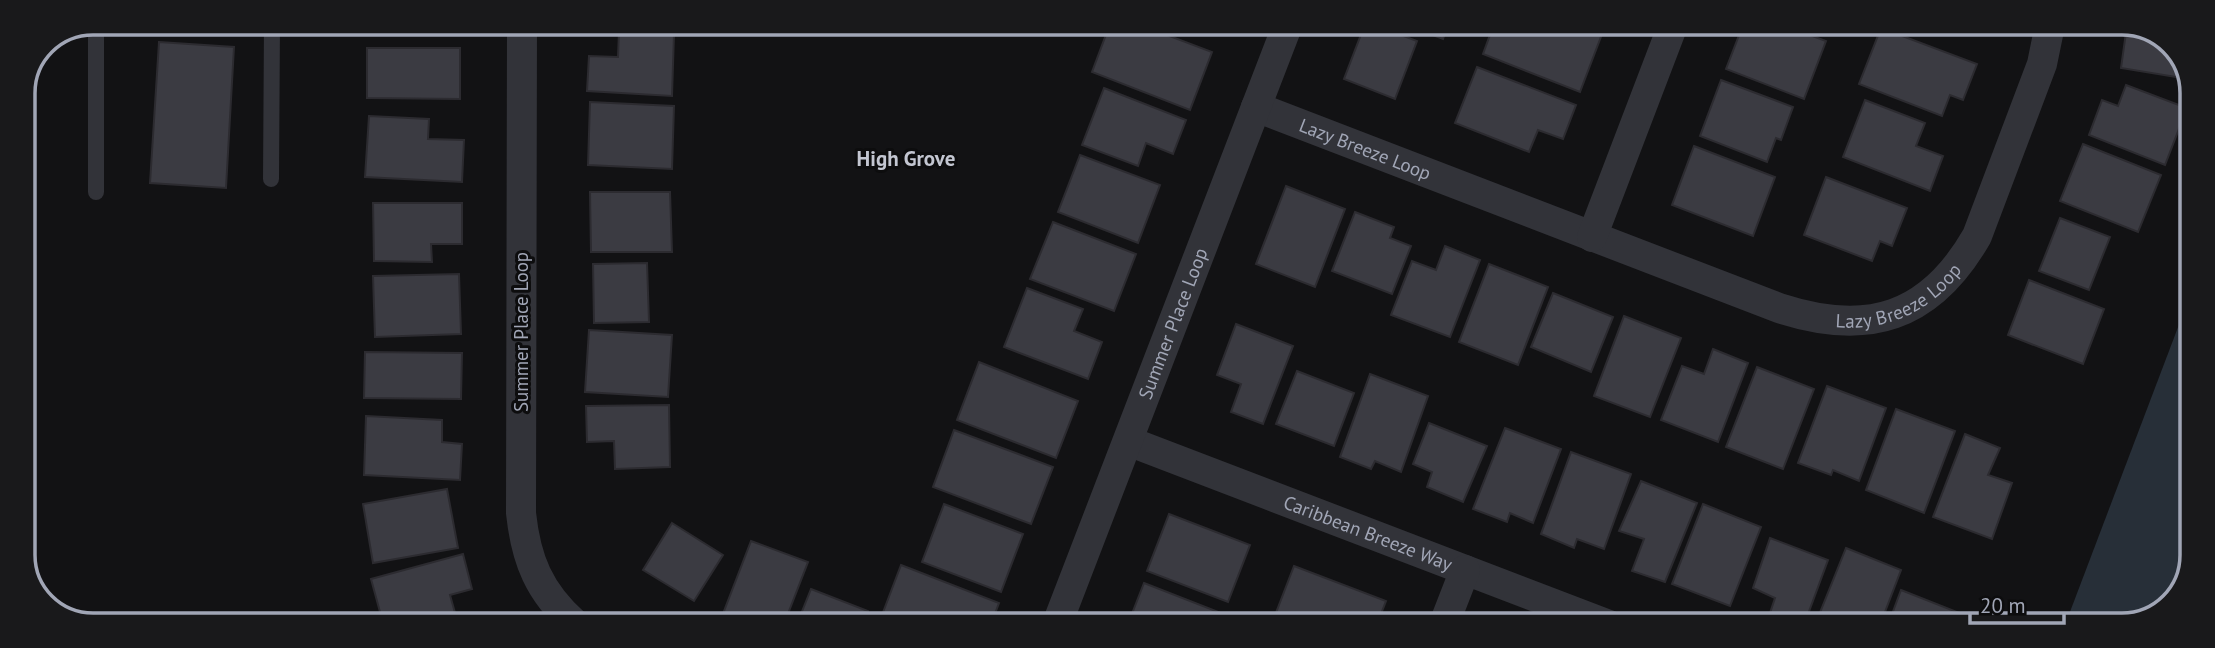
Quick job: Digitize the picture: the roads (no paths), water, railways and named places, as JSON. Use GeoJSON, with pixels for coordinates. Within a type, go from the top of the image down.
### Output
{"type":"FeatureCollection","features":[{"type":"Feature","properties":{"kind":"street","name":"Summer Place Loop"},"geometry":{"type":"LineString","coordinates":[[522,35],[521,513],[524,540],[532,567],[545,591],[563,613]]}},
{"type":"Feature","properties":{"kind":"street","name":"Summer Place Loop"},"geometry":{"type":"LineString","coordinates":[[1061,613],[1284,35]]}},
{"type":"Feature","properties":{"kind":"street"},"geometry":{"type":"LineString","coordinates":[[1592,237],[1669,35]]}},
{"type":"Feature","properties":{"kind":"street","name":"Lazy Breeze Loop"},"geometry":{"type":"LineString","coordinates":[[1256,107],[1808,317],[1837,322],[1865,321],[1894,314],[1924,299],[1946,281],[1964,259],[1977,236],[2042,64],[2048,35]]}},
{"type":"Feature","properties":{"kind":"street","name":"Caribbean Breeze Way"},"geometry":{"type":"LineString","coordinates":[[1128,441],[1578,613]]}},
{"type":"Feature","properties":{"kind":"street"},"geometry":{"type":"LineString","coordinates":[[1448,613],[1465,570]]}},
{"type":"Feature","properties":{"kind":"lane"},"geometry":{"type":"LineString","coordinates":[[96,35],[96,192]]}},
{"type":"Feature","properties":{"kind":"lane"},"geometry":{"type":"LineString","coordinates":[[271,179],[272,35]]}},
{"type":"Feature","properties":{"kind":"district","name":"High Grove"},"geometry":{"type":"Point","coordinates":[906,158]}}]}
